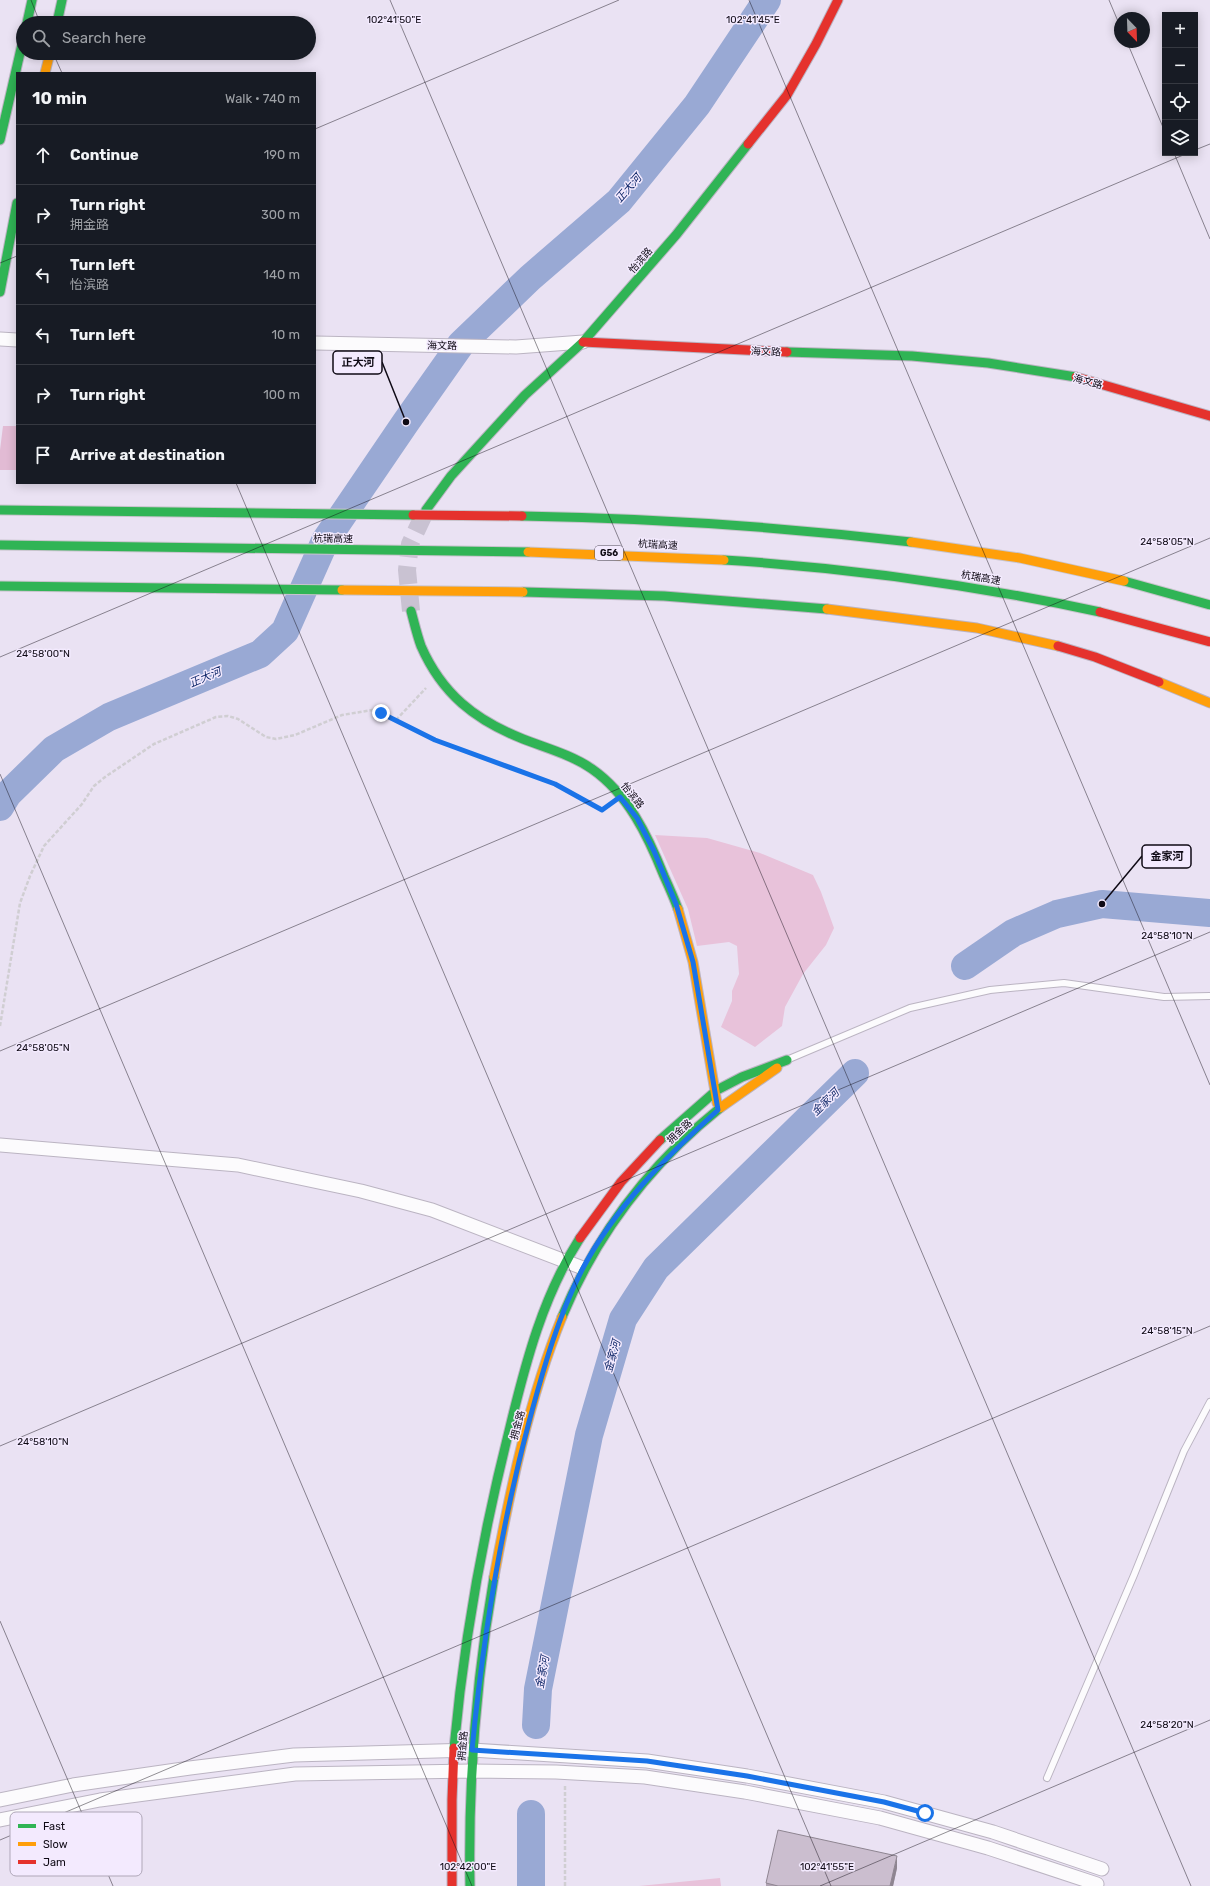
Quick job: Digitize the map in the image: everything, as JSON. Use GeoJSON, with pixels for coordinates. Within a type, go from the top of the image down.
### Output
{"type":"FeatureCollection","features":[{"type":"Feature","properties":{"kind":"main road"},"geometry":{"type":"LineString","coordinates":[[29,16],[32,0]]}},
{"type":"Feature","properties":{"kind":"main road"},"geometry":{"type":"LineString","coordinates":[[59,16],[62,0]]}},
{"type":"Feature","properties":{"kind":"main road","name":"怡滨路"},"geometry":{"type":"LineString","coordinates":[[426,510],[450,476],[525,395],[583,342],[676,235],[787,95],[816,44],[838,0]]}},
{"type":"Feature","properties":{"kind":"main road"},"geometry":{"type":"LineString","coordinates":[[0,140],[18,60]]}},
{"type":"Feature","properties":{"kind":"main road"},"geometry":{"type":"LineString","coordinates":[[45,72],[48,60]]}},
{"type":"Feature","properties":{"kind":"main road"},"geometry":{"type":"LineString","coordinates":[[0,292],[16,208]]}},
{"type":"Feature","properties":{"kind":"main road","name":"海文路"},"geometry":{"type":"LineString","coordinates":[[583,342],[769,352],[912,356],[988,363],[1074,377],[1210,416]]}},
{"type":"Feature","properties":{"kind":"main road"},"geometry":{"type":"LineString","coordinates":[[0,510],[570,517],[642,519],[772,527],[883,538],[995,555],[1097,575],[1210,605]]}},
{"type":"Feature","properties":{"kind":"main road","name":"杭瑞高速"},"geometry":{"type":"LineString","coordinates":[[0,545],[576,552],[762,561],[878,573],[981,588],[1104,613],[1210,642]]}},
{"type":"Feature","properties":{"kind":"main road"},"geometry":{"type":"LineString","coordinates":[[0,586],[523,592],[639,595],[759,602],[840,609],[930,621],[1026,638],[1089,654],[1210,703]]}},
{"type":"Feature","properties":{"kind":"main road","name":"怡滨路"},"geometry":{"type":"LineString","coordinates":[[411,611],[421,645],[437,676],[454,697],[476,716],[508,733],[568,756],[592,769],[612,786],[637,818],[654,851],[676,904],[693,962],[718,1110]]}},
{"type":"Feature","properties":{"kind":"main road"},"geometry":{"type":"LineString","coordinates":[[452,1886],[451,1826],[454,1750],[473,1595],[494,1486],[519,1390],[543,1315],[567,1261],[599,1210],[632,1170],[664,1135],[715,1092],[754,1072],[787,1060]]}},
{"type":"Feature","properties":{"kind":"main road","name":"拥金路"},"geometry":{"type":"LineString","coordinates":[[470,1886],[472,1750],[490,1598],[511,1490],[536,1394],[559,1321],[583,1268],[613,1220],[645,1181],[676,1148],[718,1110],[759,1083],[787,1060]]}},
{"type":"Feature","properties":{"kind":"street"},"geometry":{"type":"LineString","coordinates":[[0,339],[16,340]]}},
{"type":"Feature","properties":{"kind":"street","name":"海文路"},"geometry":{"type":"LineString","coordinates":[[316,343],[516,347],[583,342]]}},
{"type":"Feature","properties":{"kind":"street"},"geometry":{"type":"LineString","coordinates":[[0,1145],[238,1165],[361,1191],[432,1210],[583,1268]]}},
{"type":"Feature","properties":{"kind":"street"},"geometry":{"type":"LineString","coordinates":[[0,1800],[73,1785],[294,1755],[472,1750],[647,1761],[755,1777],[884,1802],[993,1832],[1102,1869]]}},
{"type":"Feature","properties":{"kind":"street"},"geometry":{"type":"LineString","coordinates":[[38,1812],[76,1804],[192,1786],[295,1774],[471,1771],[565,1773],[645,1778],[729,1790],[880,1818],[988,1848],[1097,1884]]}},
{"type":"Feature","properties":{"kind":"street"},"geometry":{"type":"LineString","coordinates":[[0,1820],[10,1818]]}},
{"type":"Feature","properties":{"kind":"lane"},"geometry":{"type":"LineString","coordinates":[[787,1060],[856,1029],[910,1008],[990,990],[1064,983],[1164,997],[1210,996]]}},
{"type":"Feature","properties":{"kind":"lane"},"geometry":{"type":"LineString","coordinates":[[1047,1778],[1134,1575],[1184,1451],[1210,1402]]}},
{"type":"Feature","properties":{"kind":"path"},"geometry":{"type":"LineString","coordinates":[[396,720],[437,676]]}},
{"type":"Feature","properties":{"kind":"path"},"geometry":{"type":"LineString","coordinates":[[0,1026],[20,903],[30,876],[44,846],[82,804],[94,786],[105,777],[154,744],[216,717],[228,716],[238,719],[266,737],[276,739],[295,735],[342,716],[372,710],[396,720],[435,740],[555,784],[602,810],[620,797]]}},
{"type":"Feature","properties":{"kind":"path"},"geometry":{"type":"LineString","coordinates":[[565,1773],[565,1886]]}},
{"type":"Feature","properties":{"kind":"shaded area"},"geometry":{"type":"Polygon","coordinates":[[[3,426],[16,426],[16,470],[0,470],[0,450],[3,426]]]}},
{"type":"Feature","properties":{"kind":"shaded area"},"geometry":{"type":"Polygon","coordinates":[[[655,835],[707,838],[760,853],[813,875],[834,928],[826,945],[803,974],[785,1007],[782,1026],[755,1047],[721,1027],[732,1001],[732,991],[739,974],[737,946],[729,942],[697,946],[688,909],[655,835]]]}},
{"type":"Feature","properties":{"kind":"shaded area"},"geometry":{"type":"Polygon","coordinates":[[[720,1878],[721,1886],[639,1886],[720,1878]]]}},
{"type":"Feature","properties":{"kind":"building"},"geometry":{"type":"Polygon","coordinates":[[[778,1830],[897,1856],[890,1886],[778,1886],[766,1883],[778,1830]]]}},
{"type":"Feature","properties":{"kind":"waterway","name":"正大河"},"geometry":{"type":"LineString","coordinates":[[0,807],[8,794],[54,749],[109,717],[260,654],[285,631],[325,541],[461,344],[530,278],[619,201],[697,105],[767,0]]}},
{"type":"Feature","properties":{"kind":"waterway","name":"金家河"},"geometry":{"type":"LineString","coordinates":[[965,966],[1013,933],[1057,914],[1102,904],[1210,913]]}},
{"type":"Feature","properties":{"kind":"waterway","name":"金家河"},"geometry":{"type":"LineString","coordinates":[[536,1725],[538,1689],[589,1435],[623,1319],[656,1268],[855,1073]]}},
{"type":"Feature","properties":{"kind":"waterway","name":"金家河"},"geometry":{"type":"LineString","coordinates":[[531,1814],[531,1886]]}},
{"type":"Feature","properties":{"kind":"tunnel"},"geometry":{"type":"LineString","coordinates":[[411,611],[407,570],[410,544],[426,510]]}},
{"type":"Feature","properties":{"kind":"traffic: fast"},"geometry":{"type":"LineString","coordinates":[[29,16],[32,0]]}},
{"type":"Feature","properties":{"kind":"traffic: fast"},"geometry":{"type":"LineString","coordinates":[[59,16],[62,0]]}},
{"type":"Feature","properties":{"kind":"traffic: fast"},"geometry":{"type":"LineString","coordinates":[[0,140],[18,60]]}},
{"type":"Feature","properties":{"kind":"traffic: fast"},"geometry":{"type":"LineString","coordinates":[[426,510],[451,476],[525,395],[583,342],[676,235],[748,144]]}},
{"type":"Feature","properties":{"kind":"traffic: fast"},"geometry":{"type":"LineString","coordinates":[[0,292],[16,208]]}},
{"type":"Feature","properties":{"kind":"traffic: fast"},"geometry":{"type":"LineString","coordinates":[[787,352],[912,356],[988,363],[1076,377]]}},
{"type":"Feature","properties":{"kind":"traffic: fast"},"geometry":{"type":"LineString","coordinates":[[0,510],[413,515]]}},
{"type":"Feature","properties":{"kind":"traffic: fast"},"geometry":{"type":"LineString","coordinates":[[522,516],[717,524],[911,542]]}},
{"type":"Feature","properties":{"kind":"traffic: fast"},"geometry":{"type":"LineString","coordinates":[[0,545],[528,552]]}},
{"type":"Feature","properties":{"kind":"traffic: fast"},"geometry":{"type":"LineString","coordinates":[[724,560],[772,563],[913,579],[1053,602],[1100,612]]}},
{"type":"Feature","properties":{"kind":"traffic: fast"},"geometry":{"type":"LineString","coordinates":[[1124,581],[1210,605]]}},
{"type":"Feature","properties":{"kind":"traffic: fast"},"geometry":{"type":"LineString","coordinates":[[0,586],[342,590]]}},
{"type":"Feature","properties":{"kind":"traffic: fast"},"geometry":{"type":"LineString","coordinates":[[523,592],[664,596],[827,609]]}},
{"type":"Feature","properties":{"kind":"traffic: fast"},"geometry":{"type":"LineString","coordinates":[[411,611],[421,646],[429,663],[450,692],[462,703],[475,714],[506,732],[584,764],[605,779],[616,791],[636,817],[644,831],[678,909]]}},
{"type":"Feature","properties":{"kind":"traffic: fast"},"geometry":{"type":"LineString","coordinates":[[660,1140],[717,1090],[742,1077],[787,1060]]}},
{"type":"Feature","properties":{"kind":"traffic: fast"},"geometry":{"type":"LineString","coordinates":[[562,1317],[591,1257],[628,1202],[670,1153],[720,1108]]}},
{"type":"Feature","properties":{"kind":"traffic: fast"},"geometry":{"type":"LineString","coordinates":[[454,1748],[463,1667],[483,1546],[516,1402],[529,1353],[546,1306],[567,1260],[580,1238]]}},
{"type":"Feature","properties":{"kind":"traffic: fast"},"geometry":{"type":"LineString","coordinates":[[470,1886],[470,1808],[474,1731],[482,1654],[494,1577]]}},
{"type":"Feature","properties":{"kind":"traffic: slow"},"geometry":{"type":"LineString","coordinates":[[45,72],[48,60]]}},
{"type":"Feature","properties":{"kind":"traffic: slow"},"geometry":{"type":"LineString","coordinates":[[911,542],[1020,558],[1124,581]]}},
{"type":"Feature","properties":{"kind":"traffic: slow"},"geometry":{"type":"LineString","coordinates":[[528,552],[724,560]]}},
{"type":"Feature","properties":{"kind":"traffic: slow"},"geometry":{"type":"LineString","coordinates":[[342,590],[523,592]]}},
{"type":"Feature","properties":{"kind":"traffic: slow"},"geometry":{"type":"LineString","coordinates":[[827,609],[977,628],[1058,646]]}},
{"type":"Feature","properties":{"kind":"traffic: slow"},"geometry":{"type":"LineString","coordinates":[[1159,682],[1210,703]]}},
{"type":"Feature","properties":{"kind":"traffic: slow"},"geometry":{"type":"LineString","coordinates":[[678,909],[693,962],[717,1103]]}},
{"type":"Feature","properties":{"kind":"traffic: slow"},"geometry":{"type":"LineString","coordinates":[[720,1108],[777,1068]]}},
{"type":"Feature","properties":{"kind":"traffic: slow"},"geometry":{"type":"LineString","coordinates":[[494,1577],[514,1478],[530,1412],[550,1348],[562,1317]]}},
{"type":"Feature","properties":{"kind":"traffic: jam"},"geometry":{"type":"LineString","coordinates":[[748,144],[787,95],[816,44],[838,0]]}},
{"type":"Feature","properties":{"kind":"traffic: jam"},"geometry":{"type":"LineString","coordinates":[[583,342],[787,352]]}},
{"type":"Feature","properties":{"kind":"traffic: jam"},"geometry":{"type":"LineString","coordinates":[[1076,377],[1210,416]]}},
{"type":"Feature","properties":{"kind":"traffic: jam"},"geometry":{"type":"LineString","coordinates":[[413,515],[522,516]]}},
{"type":"Feature","properties":{"kind":"traffic: jam"},"geometry":{"type":"LineString","coordinates":[[1100,612],[1210,642]]}},
{"type":"Feature","properties":{"kind":"traffic: jam"},"geometry":{"type":"LineString","coordinates":[[1058,646],[1095,657],[1159,682]]}},
{"type":"Feature","properties":{"kind":"traffic: jam"},"geometry":{"type":"LineString","coordinates":[[580,1238],[621,1182],[660,1140]]}},
{"type":"Feature","properties":{"kind":"traffic: jam"},"geometry":{"type":"LineString","coordinates":[[452,1886],[452,1800],[454,1748]]}},
{"type":"Feature","properties":{"kind":"place","name":"正大河"},"geometry":{"type":"Point","coordinates":[406,422]}},
{"type":"Feature","properties":{"kind":"place","name":"金家河"},"geometry":{"type":"Point","coordinates":[1102,904]}},
{"type":"Feature","properties":{"kind":"route"},"geometry":{"type":"LineString","coordinates":[[381,713],[435,740],[555,784],[602,810],[620,797],[637,818],[654,851],[676,904],[693,962],[718,1110],[676,1148],[645,1181],[613,1220],[583,1268],[559,1321],[536,1394],[511,1490],[490,1598],[472,1750],[647,1761],[747,1776],[884,1802],[925,1813]]}}]}
